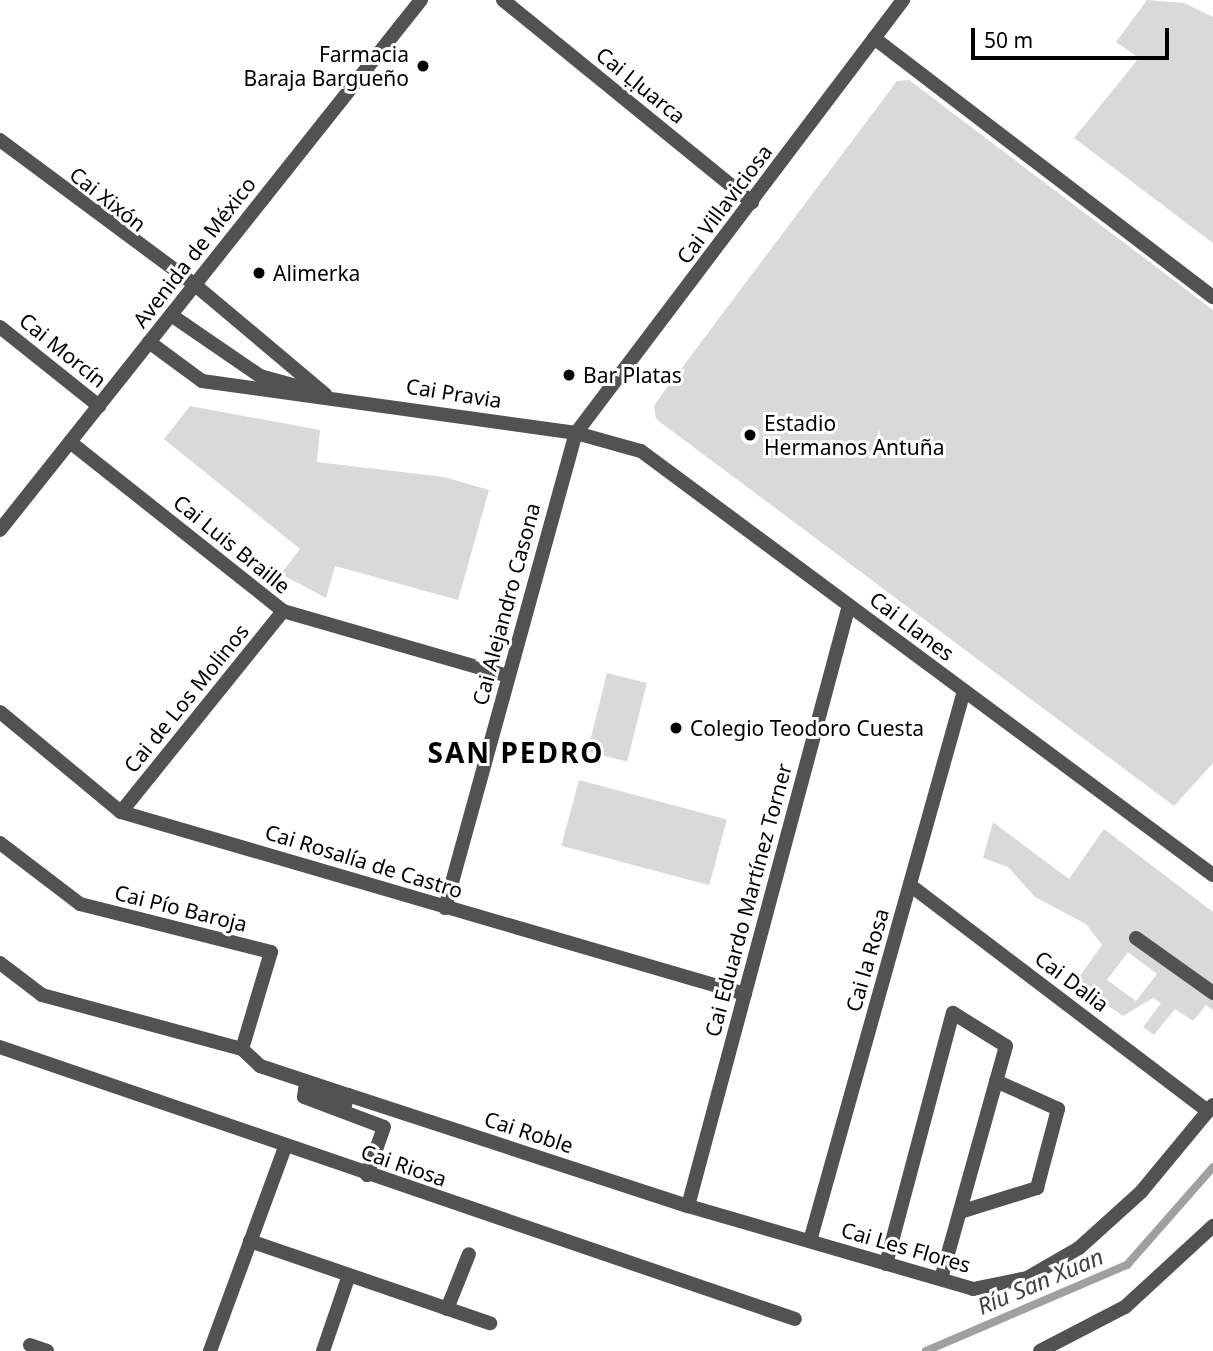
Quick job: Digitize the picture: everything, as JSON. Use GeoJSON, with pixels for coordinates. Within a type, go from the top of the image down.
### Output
{"type":"FeatureCollection","features":[{"type":"Feature","properties":{"kind":"street","name":"Avenida de México"},"geometry":{"type":"LineString","coordinates":[[0,530],[421,0]]}},
{"type":"Feature","properties":{"kind":"street","name":"Cai Ḷḷuarca"},"geometry":{"type":"LineString","coordinates":[[503,0],[752,202]]}},
{"type":"Feature","properties":{"kind":"street","name":"Cai Villaviciosa"},"geometry":{"type":"LineString","coordinates":[[576,433],[903,0]]}},
{"type":"Feature","properties":{"kind":"street"},"geometry":{"type":"LineString","coordinates":[[874,38],[1213,298]]}},
{"type":"Feature","properties":{"kind":"street","name":"Cai Xixón"},"geometry":{"type":"LineString","coordinates":[[0,140],[195,285]]}},
{"type":"Feature","properties":{"kind":"street"},"geometry":{"type":"LineString","coordinates":[[195,285],[325,394]]}},
{"type":"Feature","properties":{"kind":"street","name":"Cai Pravia"},"geometry":{"type":"LineString","coordinates":[[171,316],[260,376],[325,394],[576,433]]}},
{"type":"Feature","properties":{"kind":"street","name":"Cai Morcín"},"geometry":{"type":"LineString","coordinates":[[0,327],[99,406]]}},
{"type":"Feature","properties":{"kind":"street","name":"Cai Pravia"},"geometry":{"type":"LineString","coordinates":[[149,342],[202,382],[258,393],[325,394]]}},
{"type":"Feature","properties":{"kind":"street","name":"Cai Llanes"},"geometry":{"type":"LineString","coordinates":[[576,433],[641,451],[1213,875]]}},
{"type":"Feature","properties":{"kind":"street","name":"Cai Alejandro Casona"},"geometry":{"type":"LineString","coordinates":[[445,908],[576,433]]}},
{"type":"Feature","properties":{"kind":"street","name":"Cai Luis Braille"},"geometry":{"type":"LineString","coordinates":[[70,442],[283,611],[508,676]]}},
{"type":"Feature","properties":{"kind":"street","name":"Cai Eduardo Martínez Torner"},"geometry":{"type":"LineString","coordinates":[[688,1206],[849,605]]}},
{"type":"Feature","properties":{"kind":"street","name":"Cai de Los Molinos"},"geometry":{"type":"LineString","coordinates":[[121,811],[283,611]]}},
{"type":"Feature","properties":{"kind":"street","name":"Cai la Rosa"},"geometry":{"type":"LineString","coordinates":[[810,1241],[964,691]]}},
{"type":"Feature","properties":{"kind":"street","name":"Cai Rosalía de Castro"},"geometry":{"type":"LineString","coordinates":[[0,712],[121,811],[745,994]]}},
{"type":"Feature","properties":{"kind":"street","name":"Cai Pío Baroja"},"geometry":{"type":"LineString","coordinates":[[0,843],[80,904],[271,952],[242,1049]]}},
{"type":"Feature","properties":{"kind":"street","name":"Cai Dalia"},"geometry":{"type":"LineString","coordinates":[[910,885],[1211,1108]]}},
{"type":"Feature","properties":{"kind":"street"},"geometry":{"type":"LineString","coordinates":[[1136,938],[1213,993]]}},
{"type":"Feature","properties":{"kind":"street"},"geometry":{"type":"LineString","coordinates":[[0,963],[42,995],[242,1049]]}},
{"type":"Feature","properties":{"kind":"street"},"geometry":{"type":"LineString","coordinates":[[881,1262],[953,1013],[1006,1046],[941,1279]]}},
{"type":"Feature","properties":{"kind":"street","name":"Cai Riosa"},"geometry":{"type":"LineString","coordinates":[[0,1047],[285,1147],[795,1319]]}},
{"type":"Feature","properties":{"kind":"street","name":"Cai Roble"},"geometry":{"type":"LineString","coordinates":[[242,1049],[260,1066],[688,1206],[810,1241]]}},
{"type":"Feature","properties":{"kind":"street"},"geometry":{"type":"LineString","coordinates":[[960,1212],[1037,1188],[1058,1109],[996,1081]]}},
{"type":"Feature","properties":{"kind":"street"},"geometry":{"type":"LineString","coordinates":[[348,1095],[345,1105],[305,1090],[304,1097],[384,1127],[367,1175]]}},
{"type":"Feature","properties":{"kind":"street","name":"Cai Les Flores"},"geometry":{"type":"LineString","coordinates":[[810,1241],[973,1289],[1027,1278],[1079,1248],[1141,1192],[1211,1108]]}},
{"type":"Feature","properties":{"kind":"street"},"geometry":{"type":"LineString","coordinates":[[209,1351],[285,1147]]}},
{"type":"Feature","properties":{"kind":"street"},"geometry":{"type":"LineString","coordinates":[[1040,1351],[1125,1307],[1213,1226]]}},
{"type":"Feature","properties":{"kind":"street"},"geometry":{"type":"LineString","coordinates":[[250,1241],[490,1323]]}},
{"type":"Feature","properties":{"kind":"street"},"geometry":{"type":"LineString","coordinates":[[447,1308],[469,1254]]}},
{"type":"Feature","properties":{"kind":"street"},"geometry":{"type":"LineString","coordinates":[[323,1351],[349,1275]]}},
{"type":"Feature","properties":{"kind":"street"},"geometry":{"type":"LineString","coordinates":[[30,1345],[47,1351]]}},
{"type":"Feature","properties":{"kind":"shaded area"},"geometry":{"type":"Polygon","coordinates":[[[1147,0],[1184,3],[1213,17],[1213,243],[1074,138],[1139,58],[1116,42],[1147,0]]]}},
{"type":"Feature","properties":{"kind":"shaded area"},"geometry":{"type":"Polygon","coordinates":[[[909,80],[1213,310],[1213,763],[1174,806],[656,419],[654,406],[660,397],[897,81],[909,80]]]}},
{"type":"Feature","properties":{"kind":"shaded area"},"geometry":{"type":"Polygon","coordinates":[[[190,406],[320,430],[317,462],[444,477],[489,490],[458,600],[335,566],[326,598],[281,574],[300,549],[164,439],[190,406]]]}},
{"type":"Feature","properties":{"kind":"shaded area"},"geometry":{"type":"Polygon","coordinates":[[[607,673],[647,683],[627,762],[587,752],[607,673]]]}},
{"type":"Feature","properties":{"kind":"shaded area"},"geometry":{"type":"Polygon","coordinates":[[[579,780],[727,820],[709,885],[561,846],[579,780]]]}},
{"type":"Feature","properties":{"kind":"shaded area"},"geometry":{"type":"Polygon","coordinates":[[[993,822],[1069,879],[1104,829],[1213,912],[1213,985],[1133,943],[1213,1000],[1213,1010],[1206,1005],[1193,1021],[1175,1009],[1154,1035],[1143,1027],[1161,1003],[1153,998],[1123,1016],[1075,983],[1102,945],[1086,924],[1035,897],[1008,867],[983,858],[993,822]],[[1128,952],[1107,980],[1136,1001],[1157,974],[1128,952]]]}},
{"type":"Feature","properties":{"kind":"waterway","name":"Ríu San Xuan"},"geometry":{"type":"LineString","coordinates":[[926,1351],[1127,1265],[1213,1167]]}},
{"type":"Feature","properties":{"kind":"place","name":"Farmacia Baraja Bargueño"},"geometry":{"type":"Point","coordinates":[423,66]}},
{"type":"Feature","properties":{"kind":"place","name":"Alimerka"},"geometry":{"type":"Point","coordinates":[259,273]}},
{"type":"Feature","properties":{"kind":"place","name":"Bar Platas"},"geometry":{"type":"Point","coordinates":[569,375]}},
{"type":"Feature","properties":{"kind":"place","name":"Estadio Hermanos Antuña"},"geometry":{"type":"Point","coordinates":[750,435]}},
{"type":"Feature","properties":{"kind":"place","name":"Colegio Teodoro Cuesta"},"geometry":{"type":"Point","coordinates":[676,728]}},
{"type":"Feature","properties":{"kind":"district","name":"SAN PEDRO"},"geometry":{"type":"Point","coordinates":[516,752]}}]}
